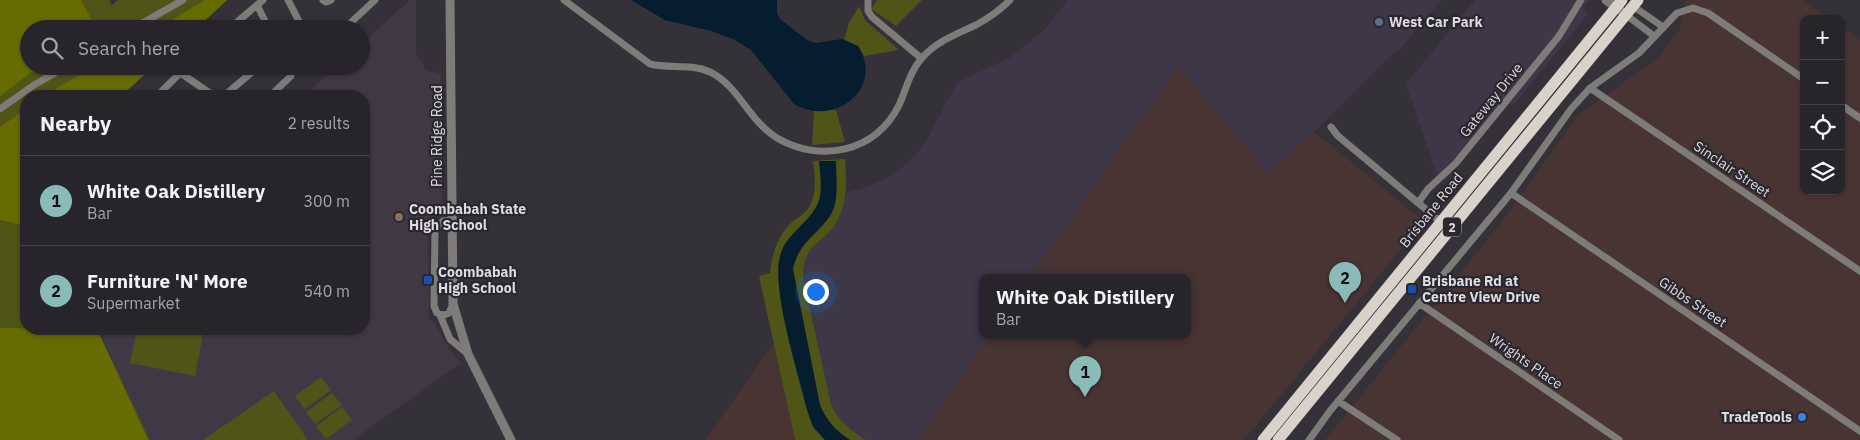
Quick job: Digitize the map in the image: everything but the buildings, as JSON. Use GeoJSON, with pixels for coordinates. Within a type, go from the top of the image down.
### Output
{"type":"FeatureCollection","features":[{"type":"Feature","properties":{"kind":"highway","name":"Brisbane Road"},"geometry":{"type":"LineString","coordinates":[[1263,440],[1440,222],[1627,5]]}},
{"type":"Feature","properties":{"kind":"highway","name":"Brisbane Road"},"geometry":{"type":"LineString","coordinates":[[1278,440],[1627,5]]}},
{"type":"Feature","properties":{"kind":"street"},"geometry":{"type":"LineString","coordinates":[[148,20],[183,0]]}},
{"type":"Feature","properties":{"kind":"street"},"geometry":{"type":"LineString","coordinates":[[288,0],[298,20]]}},
{"type":"Feature","properties":{"kind":"street"},"geometry":{"type":"LineString","coordinates":[[323,0],[326,2],[331,0]]}},
{"type":"Feature","properties":{"kind":"street"},"geometry":{"type":"LineString","coordinates":[[354,20],[375,0]]}},
{"type":"Feature","properties":{"kind":"street","name":"Pine Ridge Road"},"geometry":{"type":"LineString","coordinates":[[450,0],[454,304],[468,354],[510,440]]}},
{"type":"Feature","properties":{"kind":"street"},"geometry":{"type":"LineString","coordinates":[[564,0],[650,64],[661,67],[696,67],[710,72],[722,81],[759,124],[791,146],[810,152],[843,150],[867,141],[882,130],[899,106],[911,76],[921,58],[946,39],[997,12],[1010,0]]}},
{"type":"Feature","properties":{"kind":"street"},"geometry":{"type":"LineString","coordinates":[[868,0],[868,11],[872,17],[921,58]]}},
{"type":"Feature","properties":{"kind":"street","name":"Gateway Drive"},"geometry":{"type":"LineString","coordinates":[[1418,203],[1428,189],[1439,181],[1464,153],[1559,36],[1578,8],[1581,0]]}},
{"type":"Feature","properties":{"kind":"street","name":"Gateway Drive"},"geometry":{"type":"LineString","coordinates":[[1578,8],[1587,0]]}},
{"type":"Feature","properties":{"kind":"street"},"geometry":{"type":"LineString","coordinates":[[1606,0],[1627,5],[1665,25]]}},
{"type":"Feature","properties":{"kind":"street"},"geometry":{"type":"LineString","coordinates":[[241,20],[260,3],[267,20]]}},
{"type":"Feature","properties":{"kind":"street"},"geometry":{"type":"LineString","coordinates":[[1627,5],[1654,36]]}},
{"type":"Feature","properties":{"kind":"street"},"geometry":{"type":"LineString","coordinates":[[1309,440],[1338,401],[1511,193],[1571,109],[1590,88],[1639,52],[1682,10],[1693,8],[1703,11],[1800,76]]}},
{"type":"Feature","properties":{"kind":"street"},"geometry":{"type":"LineString","coordinates":[[27,90],[51,75]]}},
{"type":"Feature","properties":{"kind":"street"},"geometry":{"type":"LineString","coordinates":[[165,90],[181,75]]}},
{"type":"Feature","properties":{"kind":"street"},"geometry":{"type":"LineString","coordinates":[[183,75],[205,90]]}},
{"type":"Feature","properties":{"kind":"street"},"geometry":{"type":"LineString","coordinates":[[231,90],[248,75]]}},
{"type":"Feature","properties":{"kind":"street"},"geometry":{"type":"LineString","coordinates":[[277,90],[291,75]]}},
{"type":"Feature","properties":{"kind":"street","name":"Sinclair Street"},"geometry":{"type":"LineString","coordinates":[[1590,88],[1860,271]]}},
{"type":"Feature","properties":{"kind":"street"},"geometry":{"type":"LineString","coordinates":[[0,109],[20,95]]}},
{"type":"Feature","properties":{"kind":"street"},"geometry":{"type":"LineString","coordinates":[[1845,108],[1860,118]]}},
{"type":"Feature","properties":{"kind":"street"},"geometry":{"type":"LineString","coordinates":[[1331,127],[1338,136],[1440,222]]}},
{"type":"Feature","properties":{"kind":"street","name":"Gibbs Street"},"geometry":{"type":"LineString","coordinates":[[1511,193],[1860,431]]}},
{"type":"Feature","properties":{"kind":"street"},"geometry":{"type":"LineString","coordinates":[[452,220],[443,221],[435,230],[434,306],[440,314],[450,339],[468,354]]}},
{"type":"Feature","properties":{"kind":"street","name":"Wrights Place"},"geometry":{"type":"LineString","coordinates":[[1419,303],[1619,440]]}},
{"type":"Feature","properties":{"kind":"street"},"geometry":{"type":"LineString","coordinates":[[440,314],[449,313],[454,304]]}},
{"type":"Feature","properties":{"kind":"street"},"geometry":{"type":"LineString","coordinates":[[1338,401],[1397,440]]}},
{"type":"Feature","properties":{"kind":"shaded area"},"geometry":{"type":"Polygon","coordinates":[[[0,0],[81,0],[92,20],[20,20],[20,75],[28,75],[0,96],[0,0]]]}},
{"type":"Feature","properties":{"kind":"shaded area"},"geometry":{"type":"Polygon","coordinates":[[[205,0],[227,0],[206,20],[172,20],[205,0]]]}},
{"type":"Feature","properties":{"kind":"shaded area","name":"Coombabah State High School"},"geometry":{"type":"Polygon","coordinates":[[[410,0],[416,0],[416,54],[426,70],[441,74],[442,212],[428,222],[429,318],[434,322],[449,349],[461,363],[353,440],[149,440],[101,335],[370,335],[370,90],[311,90],[327,75],[370,75],[370,36],[410,0]]]}},
{"type":"Feature","properties":{"kind":"shaded area"},"geometry":{"type":"Polygon","coordinates":[[[1068,0],[1441,0],[1402,47],[1382,64],[1314,132],[1267,172],[1178,66],[1032,274],[979,274],[979,339],[987,339],[916,440],[865,440],[844,425],[836,416],[830,404],[803,278],[803,262],[810,248],[830,232],[839,218],[846,193],[872,185],[894,174],[912,159],[925,143],[953,90],[960,81],[1011,57],[1044,30],[1068,0]]]}},
{"type":"Feature","properties":{"kind":"shaded area"},"geometry":{"type":"Polygon","coordinates":[[[1475,0],[1590,0],[1583,8],[1589,13],[1513,106],[1509,104],[1445,181],[1436,173],[1406,84],[1475,0]]]}},
{"type":"Feature","properties":{"kind":"shaded area"},"geometry":{"type":"Polygon","coordinates":[[[1685,0],[1802,0],[1823,15],[1800,15],[1800,195],[1845,195],[1845,30],[1860,40],[1860,440],[1325,440],[1505,218],[1577,116],[1658,58],[1680,29],[1685,0]]]}},
{"type":"Feature","properties":{"kind":"shaded area"},"geometry":{"type":"Polygon","coordinates":[[[1178,66],[1267,172],[1314,132],[1424,221],[1244,440],[916,440],[987,339],[1191,339],[1191,274],[1032,274],[1178,66]]]}},
{"type":"Feature","properties":{"kind":"shaded area"},"geometry":{"type":"Polygon","coordinates":[[[79,75],[144,75],[128,90],[54,90],[79,75]]]}},
{"type":"Feature","properties":{"kind":"shaded area"},"geometry":{"type":"Polygon","coordinates":[[[20,113],[20,225],[0,220],[0,127],[20,113]]]}},
{"type":"Feature","properties":{"kind":"shaded area"},"geometry":{"type":"Polygon","coordinates":[[[0,328],[20,328],[20,335],[100,335],[148,440],[0,440],[0,328]]]}},
{"type":"Feature","properties":{"kind":"shaded area"},"geometry":{"type":"Polygon","coordinates":[[[774,342],[795,440],[706,440],[774,342]]]}},
{"type":"Feature","properties":{"kind":"green space"},"geometry":{"type":"Polygon","coordinates":[[[0,0],[109,0],[112,5],[118,0],[227,0],[206,20],[20,20],[20,75],[144,75],[128,90],[20,90],[20,335],[100,335],[150,440],[0,440],[0,0]]]}},
{"type":"Feature","properties":{"kind":"green space"},"geometry":{"type":"Polygon","coordinates":[[[877,0],[922,0],[896,26],[871,9],[877,0]]]}},
{"type":"Feature","properties":{"kind":"green space"},"geometry":{"type":"Polygon","coordinates":[[[859,6],[865,20],[899,50],[864,56],[858,46],[844,40],[849,23],[859,6]]]}},
{"type":"Feature","properties":{"kind":"green space"},"geometry":{"type":"Polygon","coordinates":[[[836,110],[845,142],[812,145],[814,111],[836,110]]]}},
{"type":"Feature","properties":{"kind":"green space"},"geometry":{"type":"Polygon","coordinates":[[[845,159],[846,188],[842,210],[834,227],[816,243],[807,255],[803,278],[831,404],[841,420],[865,440],[795,440],[759,276],[770,273],[773,254],[780,237],[788,226],[810,206],[815,187],[813,161],[845,159]]]}},
{"type":"Feature","properties":{"kind":"green space"},"geometry":{"type":"Polygon","coordinates":[[[136,335],[203,335],[195,376],[130,363],[136,335]]]}},
{"type":"Feature","properties":{"kind":"green space"},"geometry":{"type":"Polygon","coordinates":[[[321,377],[331,390],[305,409],[295,396],[321,377]]]}},
{"type":"Feature","properties":{"kind":"green space"},"geometry":{"type":"Polygon","coordinates":[[[274,391],[308,440],[203,440],[274,391]]]}},
{"type":"Feature","properties":{"kind":"green space"},"geometry":{"type":"Polygon","coordinates":[[[332,393],[342,405],[315,424],[306,412],[332,393]]]}},
{"type":"Feature","properties":{"kind":"green space"},"geometry":{"type":"Polygon","coordinates":[[[342,407],[352,420],[326,439],[316,426],[342,407]]]}},
{"type":"Feature","properties":{"kind":"water"},"geometry":{"type":"Polygon","coordinates":[[[631,0],[777,0],[777,13],[780,19],[807,40],[816,43],[842,39],[858,46],[865,62],[865,76],[860,89],[851,100],[839,107],[825,111],[810,110],[794,104],[751,50],[733,39],[711,31],[665,20],[631,0]]]}},
{"type":"Feature","properties":{"kind":"water"},"geometry":{"type":"Polygon","coordinates":[[[819,161],[836,161],[837,188],[835,204],[826,221],[802,249],[793,269],[820,405],[832,425],[850,440],[825,440],[813,427],[792,353],[779,288],[778,270],[783,248],[809,217],[820,198],[819,161]]]}},
{"type":"Feature","properties":{"kind":"place","name":"West Car Park"},"geometry":{"type":"Point","coordinates":[1379,22]}},
{"type":"Feature","properties":{"kind":"place","name":"Coombabah State High School"},"geometry":{"type":"Point","coordinates":[399,217]}},
{"type":"Feature","properties":{"kind":"place","name":"Coombabah High School"},"geometry":{"type":"Point","coordinates":[428,280]}},
{"type":"Feature","properties":{"kind":"place","name":"Brisbane Rd at Centre View Drive"},"geometry":{"type":"Point","coordinates":[1412,289]}},
{"type":"Feature","properties":{"kind":"place","name":"Furniture 'N' More"},"geometry":{"type":"Point","coordinates":[1345,303]}},
{"type":"Feature","properties":{"kind":"place","name":"White Oak Distillery"},"geometry":{"type":"Point","coordinates":[1085,397]}},
{"type":"Feature","properties":{"kind":"place","name":"TradeTools"},"geometry":{"type":"Point","coordinates":[1802,417]}}]}
